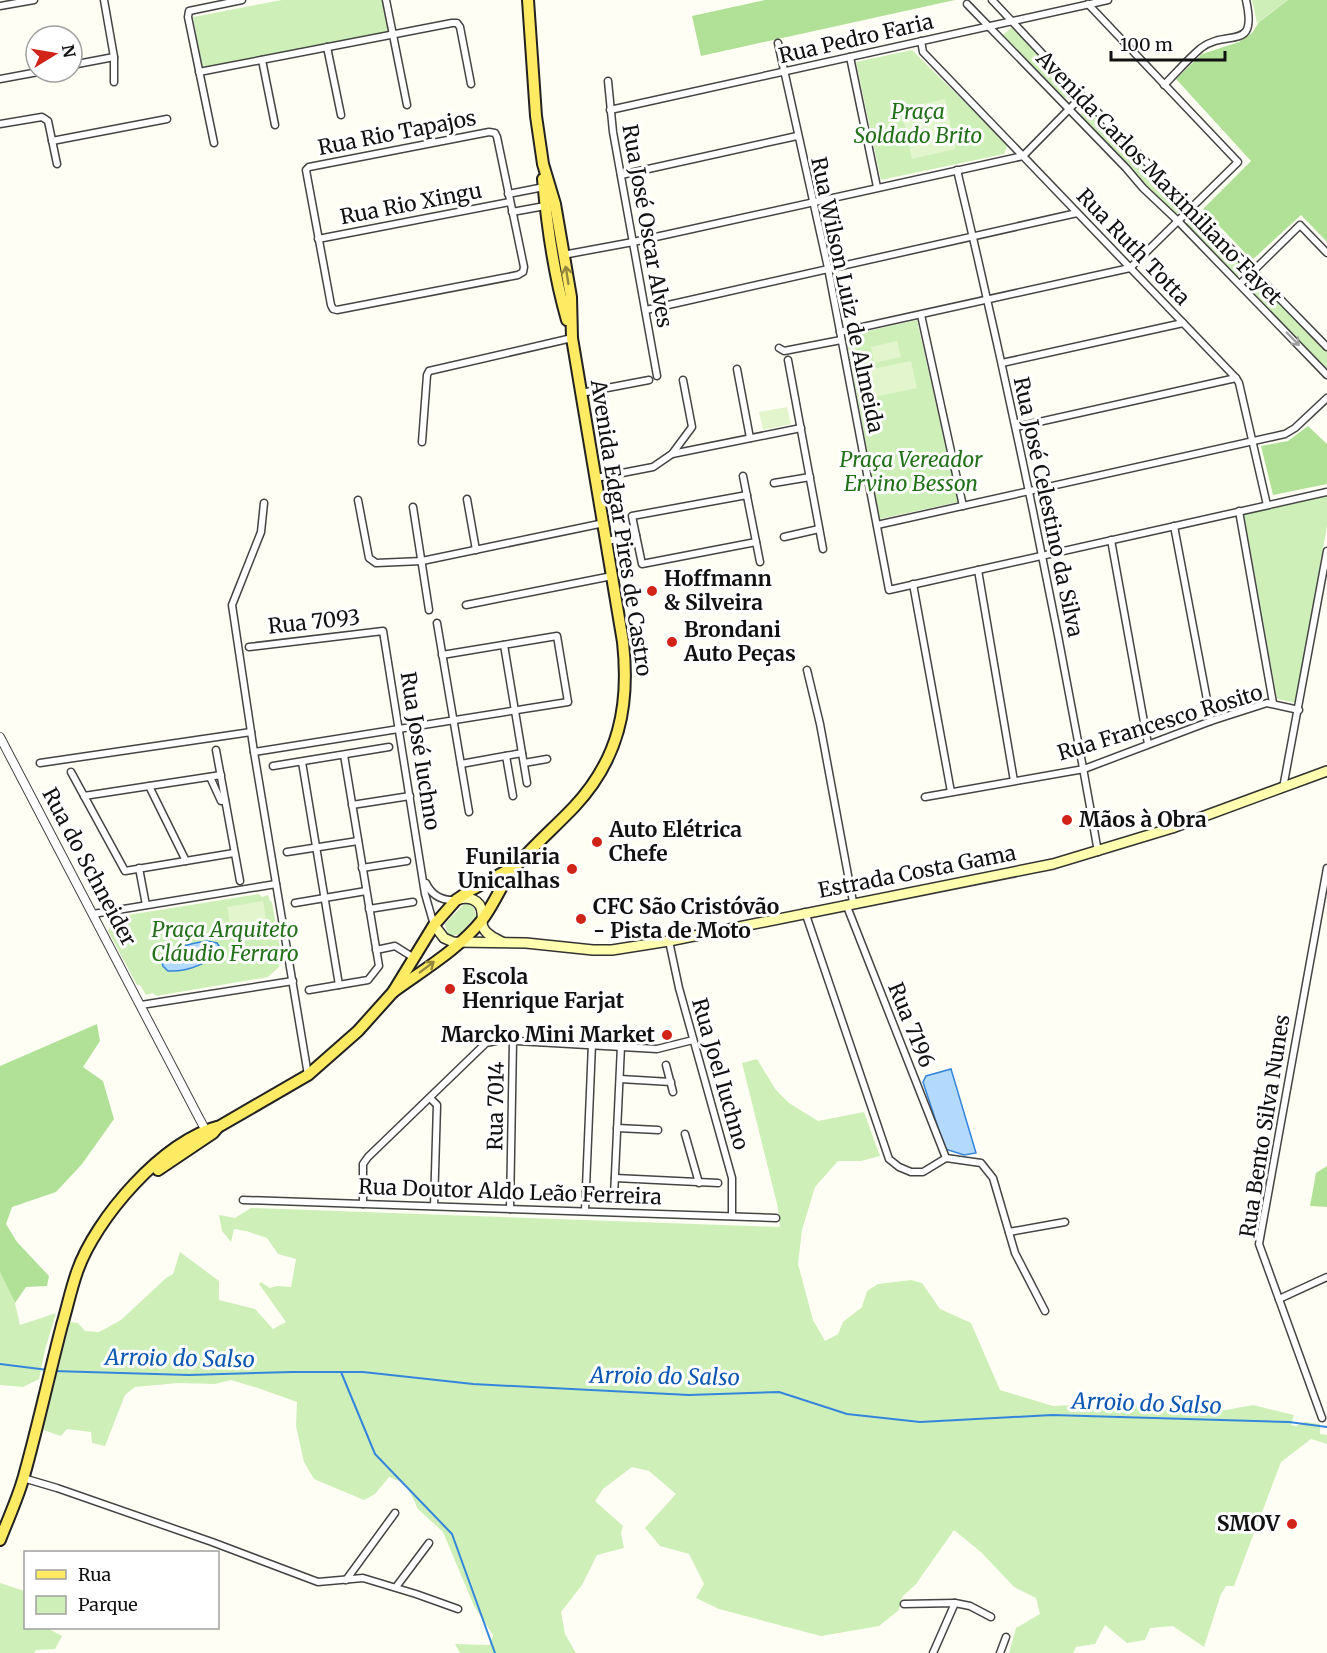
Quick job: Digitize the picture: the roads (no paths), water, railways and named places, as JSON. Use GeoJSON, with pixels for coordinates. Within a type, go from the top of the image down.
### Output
{"type":"FeatureCollection","features":[{"type":"Feature","properties":{"kind":"main road","name":"Avenida Edgar Pires de Castro"},"geometry":{"type":"LineString","coordinates":[[528,0],[545,206],[559,256]]}},
{"type":"Feature","properties":{"kind":"main road","name":"Avenida Edgar Pires de Castro"},"geometry":{"type":"LineString","coordinates":[[393,992],[460,942],[482,920],[514,867],[575,806],[594,781],[605,763],[620,727],[626,690],[625,665],[607,541],[572,338],[561,299],[555,204],[543,164]]}},
{"type":"Feature","properties":{"kind":"main road","name":"Estrada Costa Gama"},"geometry":{"type":"LineString","coordinates":[[460,942],[502,942],[612,950],[669,940],[1053,864],[1172,828],[1327,771]]}},
{"type":"Feature","properties":{"kind":"main road","name":"Avenida Edgar Pires de Castro"},"geometry":{"type":"LineString","coordinates":[[137,1182],[199,1143],[220,1126],[308,1075],[358,1031],[393,992],[434,925],[456,900],[514,867]]}},
{"type":"Feature","properties":{"kind":"main road"},"geometry":{"type":"LineString","coordinates":[[456,900],[466,898],[476,902],[482,910],[485,931],[502,942]]}},
{"type":"Feature","properties":{"kind":"main road"},"geometry":{"type":"LineString","coordinates":[[434,925],[444,938],[460,942]]}},
{"type":"Feature","properties":{"kind":"main road","name":"Avenida Edgar Pires de Castro"},"geometry":{"type":"LineString","coordinates":[[0,1540],[23,1478],[77,1271],[93,1238],[117,1203],[169,1153],[205,1129],[220,1126]]}},
{"type":"Feature","properties":{"kind":"street"},"geometry":{"type":"LineString","coordinates":[[0,6],[34,0]]}},
{"type":"Feature","properties":{"kind":"street"},"geometry":{"type":"LineString","coordinates":[[104,0],[114,57],[114,82]]}},
{"type":"Feature","properties":{"kind":"street"},"geometry":{"type":"LineString","coordinates":[[214,143],[188,17],[189,11],[242,0]]}},
{"type":"Feature","properties":{"kind":"street"},"geometry":{"type":"LineString","coordinates":[[386,0],[407,105]]}},
{"type":"Feature","properties":{"kind":"street","name":"Avenida Carlos Maximiliano Fayet"},"geometry":{"type":"LineString","coordinates":[[992,0],[1082,96],[1327,347]]}},
{"type":"Feature","properties":{"kind":"street","name":"Rua Pedro Faria"},"geometry":{"type":"LineString","coordinates":[[610,110],[1108,0]]}},
{"type":"Feature","properties":{"kind":"street"},"geometry":{"type":"LineString","coordinates":[[1164,85],[1201,49],[1209,44],[1236,38],[1245,32],[1250,18],[1246,0]]}},
{"type":"Feature","properties":{"kind":"street","name":"Avenida Carlos Maximiliano Fayet"},"geometry":{"type":"LineString","coordinates":[[967,4],[1143,188],[1179,222],[1327,375]]}},
{"type":"Feature","properties":{"kind":"street"},"geometry":{"type":"LineString","coordinates":[[840,332],[1130,268],[1238,162],[1088,4]]}},
{"type":"Feature","properties":{"kind":"street"},"geometry":{"type":"LineString","coordinates":[[199,72],[457,23],[460,27],[471,84]]}},
{"type":"Feature","properties":{"kind":"street","name":"Rua Ruth Totta"},"geometry":{"type":"LineString","coordinates":[[921,41],[923,52],[1236,378],[1267,505]]}},
{"type":"Feature","properties":{"kind":"street","name":"Rua Wilson Luiz de Almeida"},"geometry":{"type":"LineString","coordinates":[[778,43],[828,268],[889,590],[913,584]]}},
{"type":"Feature","properties":{"kind":"street"},"geometry":{"type":"LineString","coordinates":[[327,47],[341,115]]}},
{"type":"Feature","properties":{"kind":"street"},"geometry":{"type":"LineString","coordinates":[[84,63],[114,57]]}},
{"type":"Feature","properties":{"kind":"street"},"geometry":{"type":"LineString","coordinates":[[850,57],[877,187]]}},
{"type":"Feature","properties":{"kind":"street"},"geometry":{"type":"LineString","coordinates":[[261,60],[275,125]]}},
{"type":"Feature","properties":{"kind":"street"},"geometry":{"type":"LineString","coordinates":[[0,79],[24,75]]}},
{"type":"Feature","properties":{"kind":"street","name":"Rua José Oscar Alves"},"geometry":{"type":"LineString","coordinates":[[608,81],[610,110],[657,376]]}},
{"type":"Feature","properties":{"kind":"street"},"geometry":{"type":"LineString","coordinates":[[559,256],[633,242],[1023,156],[1082,96]]}},
{"type":"Feature","properties":{"kind":"street"},"geometry":{"type":"LineString","coordinates":[[0,124],[46,118],[57,164]]}},
{"type":"Feature","properties":{"kind":"street"},"geometry":{"type":"LineString","coordinates":[[52,141],[167,119]]}},
{"type":"Feature","properties":{"kind":"street","name":"Rua Rio Tapajos"},"geometry":{"type":"LineString","coordinates":[[318,239],[306,170],[309,167],[489,132],[495,133],[508,194]]}},
{"type":"Feature","properties":{"kind":"street"},"geometry":{"type":"LineString","coordinates":[[621,175],[797,136]]}},
{"type":"Feature","properties":{"kind":"street","name":"Rua José Celestino da Silva"},"geometry":{"type":"LineString","coordinates":[[957,170],[988,299],[1043,555],[1098,852]]}},
{"type":"Feature","properties":{"kind":"street"},"geometry":{"type":"LineString","coordinates":[[318,239],[333,309],[518,275],[523,272],[524,267],[508,194],[544,187]]}},
{"type":"Feature","properties":{"kind":"street","name":"Rua Rio Xingu"},"geometry":{"type":"LineString","coordinates":[[318,239],[510,202]]}},
{"type":"Feature","properties":{"kind":"street"},"geometry":{"type":"LineString","coordinates":[[512,213],[545,206]]}},
{"type":"Feature","properties":{"kind":"street"},"geometry":{"type":"LineString","coordinates":[[646,310],[1077,213]]}},
{"type":"Feature","properties":{"kind":"street"},"geometry":{"type":"LineString","coordinates":[[1240,284],[1300,225],[1327,253]]}},
{"type":"Feature","properties":{"kind":"street"},"geometry":{"type":"LineString","coordinates":[[921,315],[963,506]]}},
{"type":"Feature","properties":{"kind":"street"},"geometry":{"type":"LineString","coordinates":[[1002,363],[1183,323]]}},
{"type":"Feature","properties":{"kind":"street"},"geometry":{"type":"LineString","coordinates":[[422,442],[429,371],[572,338]]}},
{"type":"Feature","properties":{"kind":"street"},"geometry":{"type":"LineString","coordinates":[[779,348],[784,351],[841,340]]}},
{"type":"Feature","properties":{"kind":"street"},"geometry":{"type":"LineString","coordinates":[[788,360],[823,549]]}},
{"type":"Feature","properties":{"kind":"street"},"geometry":{"type":"LineString","coordinates":[[737,369],[750,438]]}},
{"type":"Feature","properties":{"kind":"street"},"geometry":{"type":"LineString","coordinates":[[1016,427],[1236,378]]}},
{"type":"Feature","properties":{"kind":"street"},"geometry":{"type":"LineString","coordinates":[[581,393],[649,380]]}},
{"type":"Feature","properties":{"kind":"street"},"geometry":{"type":"LineString","coordinates":[[596,478],[653,467],[672,454],[692,428],[683,380]]}},
{"type":"Feature","properties":{"kind":"street"},"geometry":{"type":"LineString","coordinates":[[877,525],[1285,434],[1295,428],[1327,398]]}},
{"type":"Feature","properties":{"kind":"street"},"geometry":{"type":"LineString","coordinates":[[672,454],[801,428]]}},
{"type":"Feature","properties":{"kind":"street"},"geometry":{"type":"LineString","coordinates":[[743,476],[760,562]]}},
{"type":"Feature","properties":{"kind":"street"},"geometry":{"type":"LineString","coordinates":[[774,483],[810,477]]}},
{"type":"Feature","properties":{"kind":"street"},"geometry":{"type":"LineString","coordinates":[[951,792],[913,584],[1327,492]]}},
{"type":"Feature","properties":{"kind":"street"},"geometry":{"type":"LineString","coordinates":[[747,495],[632,516],[642,564],[756,543]]}},
{"type":"Feature","properties":{"kind":"street"},"geometry":{"type":"LineString","coordinates":[[466,499],[476,550]]}},
{"type":"Feature","properties":{"kind":"street"},"geometry":{"type":"LineString","coordinates":[[358,500],[371,561],[422,561],[603,523]]}},
{"type":"Feature","properties":{"kind":"street"},"geometry":{"type":"LineString","coordinates":[[264,503],[261,532],[232,605],[308,1075]]}},
{"type":"Feature","properties":{"kind":"street"},"geometry":{"type":"LineString","coordinates":[[413,507],[429,610]]}},
{"type":"Feature","properties":{"kind":"street"},"geometry":{"type":"LineString","coordinates":[[1239,512],[1273,703]]}},
{"type":"Feature","properties":{"kind":"street"},"geometry":{"type":"LineString","coordinates":[[1174,526],[1211,721]]}},
{"type":"Feature","properties":{"kind":"street"},"geometry":{"type":"LineString","coordinates":[[784,537],[819,529]]}},
{"type":"Feature","properties":{"kind":"street"},"geometry":{"type":"LineString","coordinates":[[607,541],[636,535]]}},
{"type":"Feature","properties":{"kind":"street"},"geometry":{"type":"LineString","coordinates":[[1111,540],[1148,744]]}},
{"type":"Feature","properties":{"kind":"street"},"geometry":{"type":"LineString","coordinates":[[1283,788],[1327,550]]}},
{"type":"Feature","properties":{"kind":"street"},"geometry":{"type":"LineString","coordinates":[[978,570],[1014,781]]}},
{"type":"Feature","properties":{"kind":"street"},"geometry":{"type":"LineString","coordinates":[[466,605],[612,576]]}},
{"type":"Feature","properties":{"kind":"street"},"geometry":{"type":"LineString","coordinates":[[437,623],[469,812]]}},
{"type":"Feature","properties":{"kind":"street","name":"Rua 7093"},"geometry":{"type":"LineString","coordinates":[[249,646],[383,631]]}},
{"type":"Feature","properties":{"kind":"street","name":"Rua José Iuchno"},"geometry":{"type":"LineString","coordinates":[[383,631],[423,876],[434,925]]}},
{"type":"Feature","properties":{"kind":"street"},"geometry":{"type":"LineString","coordinates":[[254,752],[568,702],[557,636],[442,656]]}},
{"type":"Feature","properties":{"kind":"street"},"geometry":{"type":"LineString","coordinates":[[504,645],[527,783]]}},
{"type":"Feature","properties":{"kind":"street","name":"Rua 7196"},"geometry":{"type":"LineString","coordinates":[[807,670],[820,724],[849,903],[946,1158]]}},
{"type":"Feature","properties":{"kind":"street","name":"Rua Francesco Rosito"},"geometry":{"type":"LineString","coordinates":[[925,797],[1084,769],[1211,721],[1267,703],[1299,710]]}},
{"type":"Feature","properties":{"kind":"street"},"geometry":{"type":"LineString","coordinates":[[40,763],[251,732]]}},
{"type":"Feature","properties":{"kind":"street","name":"Rua do Schneider"},"geometry":{"type":"LineString","coordinates":[[0,737],[205,1129]]}},
{"type":"Feature","properties":{"kind":"street"},"geometry":{"type":"LineString","coordinates":[[273,766],[389,747]]}},
{"type":"Feature","properties":{"kind":"street"},"geometry":{"type":"LineString","coordinates":[[216,750],[240,881]]}},
{"type":"Feature","properties":{"kind":"street"},"geometry":{"type":"LineString","coordinates":[[461,764],[522,753]]}},
{"type":"Feature","properties":{"kind":"street"},"geometry":{"type":"LineString","coordinates":[[309,990],[368,980],[378,966],[344,755]]}},
{"type":"Feature","properties":{"kind":"street"},"geometry":{"type":"LineString","coordinates":[[506,756],[513,796]]}},
{"type":"Feature","properties":{"kind":"street"},"geometry":{"type":"LineString","coordinates":[[524,763],[547,759]]}},
{"type":"Feature","properties":{"kind":"street"},"geometry":{"type":"LineString","coordinates":[[302,762],[339,985]]}},
{"type":"Feature","properties":{"kind":"street"},"geometry":{"type":"LineString","coordinates":[[70,772],[125,871],[234,853]]}},
{"type":"Feature","properties":{"kind":"street"},"geometry":{"type":"LineString","coordinates":[[84,796],[221,775]]}},
{"type":"Feature","properties":{"kind":"street"},"geometry":{"type":"LineString","coordinates":[[210,777],[221,801],[225,800]]}},
{"type":"Feature","properties":{"kind":"street"},"geometry":{"type":"LineString","coordinates":[[148,786],[186,861]]}},
{"type":"Feature","properties":{"kind":"street"},"geometry":{"type":"LineString","coordinates":[[352,805],[410,796]]}},
{"type":"Feature","properties":{"kind":"street"},"geometry":{"type":"LineString","coordinates":[[287,852],[358,841]]}},
{"type":"Feature","properties":{"kind":"street"},"geometry":{"type":"LineString","coordinates":[[362,868],[406,861]]}},
{"type":"Feature","properties":{"kind":"street"},"geometry":{"type":"LineString","coordinates":[[139,868],[146,905]]}},
{"type":"Feature","properties":{"kind":"street","name":"Rua Bento Silva Nunes"},"geometry":{"type":"LineString","coordinates":[[1322,1418],[1259,1244],[1327,868]]}},
{"type":"Feature","properties":{"kind":"street","name":"Rua José Iuchno"},"geometry":{"type":"LineString","coordinates":[[423,876],[432,893],[439,898],[456,900]]}},
{"type":"Feature","properties":{"kind":"street"},"geometry":{"type":"LineString","coordinates":[[93,914],[276,884]]}},
{"type":"Feature","properties":{"kind":"street"},"geometry":{"type":"LineString","coordinates":[[295,903],[366,891]]}},
{"type":"Feature","properties":{"kind":"street"},"geometry":{"type":"LineString","coordinates":[[369,909],[413,902]]}},
{"type":"Feature","properties":{"kind":"street"},"geometry":{"type":"LineString","coordinates":[[805,912],[888,1159],[911,1172],[923,1172],[946,1158],[973,1160],[981,1163],[993,1178],[1020,1265],[1045,1311]]}},
{"type":"Feature","properties":{"kind":"street","name":"Rua Joel Iuchno"},"geometry":{"type":"LineString","coordinates":[[669,940],[679,988],[732,1178],[732,1216]]}},
{"type":"Feature","properties":{"kind":"street"},"geometry":{"type":"LineString","coordinates":[[376,950],[395,946],[414,958]]}},
{"type":"Feature","properties":{"kind":"street"},"geometry":{"type":"LineString","coordinates":[[141,1005],[293,981]]}},
{"type":"Feature","properties":{"kind":"street"},"geometry":{"type":"LineString","coordinates":[[363,1204],[363,1164],[486,1043],[500,1040],[664,1048],[693,1040]]}},
{"type":"Feature","properties":{"kind":"street","name":"Rua 7014"},"geometry":{"type":"LineString","coordinates":[[510,1209],[513,1041]]}},
{"type":"Feature","properties":{"kind":"street"},"geometry":{"type":"LineString","coordinates":[[585,1211],[592,1044]]}},
{"type":"Feature","properties":{"kind":"street"},"geometry":{"type":"LineString","coordinates":[[614,1196],[621,1046]]}},
{"type":"Feature","properties":{"kind":"street"},"geometry":{"type":"LineString","coordinates":[[666,1065],[674,1092]]}},
{"type":"Feature","properties":{"kind":"street"},"geometry":{"type":"LineString","coordinates":[[620,1079],[671,1082]]}},
{"type":"Feature","properties":{"kind":"street"},"geometry":{"type":"LineString","coordinates":[[430,1098],[437,1105],[434,1206]]}},
{"type":"Feature","properties":{"kind":"street"},"geometry":{"type":"LineString","coordinates":[[617,1128],[658,1130]]}},
{"type":"Feature","properties":{"kind":"street"},"geometry":{"type":"LineString","coordinates":[[199,1143],[205,1129]]}},
{"type":"Feature","properties":{"kind":"street"},"geometry":{"type":"LineString","coordinates":[[685,1134],[699,1182]]}},
{"type":"Feature","properties":{"kind":"street"},"geometry":{"type":"LineString","coordinates":[[615,1178],[718,1184]]}},
{"type":"Feature","properties":{"kind":"street","name":"Rua Doutor Aldo Leão Ferreira"},"geometry":{"type":"LineString","coordinates":[[243,1200],[776,1218]]}},
{"type":"Feature","properties":{"kind":"street"},"geometry":{"type":"LineString","coordinates":[[1009,1232],[1065,1222]]}},
{"type":"Feature","properties":{"kind":"street"},"geometry":{"type":"LineString","coordinates":[[1279,1299],[1327,1277]]}},
{"type":"Feature","properties":{"kind":"street"},"geometry":{"type":"LineString","coordinates":[[23,1478],[196,1537],[318,1582],[363,1578],[458,1609]]}},
{"type":"Feature","properties":{"kind":"street"},"geometry":{"type":"LineString","coordinates":[[346,1580],[394,1512]]}},
{"type":"Feature","properties":{"kind":"street"},"geometry":{"type":"LineString","coordinates":[[396,1587],[429,1543]]}},
{"type":"Feature","properties":{"kind":"street"},"geometry":{"type":"LineString","coordinates":[[933,1653],[955,1603]]}},
{"type":"Feature","properties":{"kind":"street"},"geometry":{"type":"LineString","coordinates":[[904,1604],[955,1603],[970,1606],[991,1617]]}},
{"type":"Feature","properties":{"kind":"street"},"geometry":{"type":"LineString","coordinates":[[1000,1653],[1006,1637]]}},
{"type":"Feature","properties":{"kind":"water"},"geometry":{"type":"Polygon","coordinates":[[[207,941],[217,943],[219,946],[211,958],[198,966],[168,971],[163,966],[161,959],[176,949],[207,941]]]}},
{"type":"Feature","properties":{"kind":"water"},"geometry":{"type":"Polygon","coordinates":[[[951,1069],[976,1153],[964,1155],[945,1149],[923,1082],[926,1076],[951,1069]]]}},
{"type":"Feature","properties":{"kind":"waterway","name":"Arroio do Salso"},"geometry":{"type":"LineString","coordinates":[[0,1364],[48,1370]]}},
{"type":"Feature","properties":{"kind":"waterway","name":"Arroio do Salso"},"geometry":{"type":"LineString","coordinates":[[53,1371],[189,1375],[363,1372],[473,1384],[689,1395],[779,1392],[847,1414],[920,1422],[1052,1415],[1289,1422],[1327,1427]]}},
{"type":"Feature","properties":{"kind":"waterway"},"geometry":{"type":"LineString","coordinates":[[341,1372],[375,1454],[452,1534],[495,1653]]}},
{"type":"Feature","properties":{"kind":"place","name":"Hoffmann & Silveira"},"geometry":{"type":"Point","coordinates":[652,591]}},
{"type":"Feature","properties":{"kind":"place","name":"Brondani Auto Peças"},"geometry":{"type":"Point","coordinates":[672,642]}},
{"type":"Feature","properties":{"kind":"place","name":"Mãos à Obra"},"geometry":{"type":"Point","coordinates":[1067,820]}},
{"type":"Feature","properties":{"kind":"place","name":"Auto Elétrica Chefe"},"geometry":{"type":"Point","coordinates":[597,842]}},
{"type":"Feature","properties":{"kind":"place","name":"Funilaria Unicalhas"},"geometry":{"type":"Point","coordinates":[572,869]}},
{"type":"Feature","properties":{"kind":"place","name":"CFC São Cristóvão - Pista de Moto"},"geometry":{"type":"Point","coordinates":[581,919]}},
{"type":"Feature","properties":{"kind":"place","name":"Escola Henrique Farjat"},"geometry":{"type":"Point","coordinates":[450,989]}},
{"type":"Feature","properties":{"kind":"place","name":"Marcko Mini Market"},"geometry":{"type":"Point","coordinates":[667,1035]}},
{"type":"Feature","properties":{"kind":"place","name":"SMOV"},"geometry":{"type":"Point","coordinates":[1292,1524]}},
{"type":"Feature","properties":{"kind":"park label","name":"Praça Soldado Brito"},"geometry":{"type":"Point","coordinates":[918,124]}},
{"type":"Feature","properties":{"kind":"park label","name":"Praça Vereador Ervino Besson"},"geometry":{"type":"Point","coordinates":[911,472]}},
{"type":"Feature","properties":{"kind":"park label","name":"Praça Arquiteto Cláudio Ferraro"},"geometry":{"type":"Point","coordinates":[225,942]}}]}
